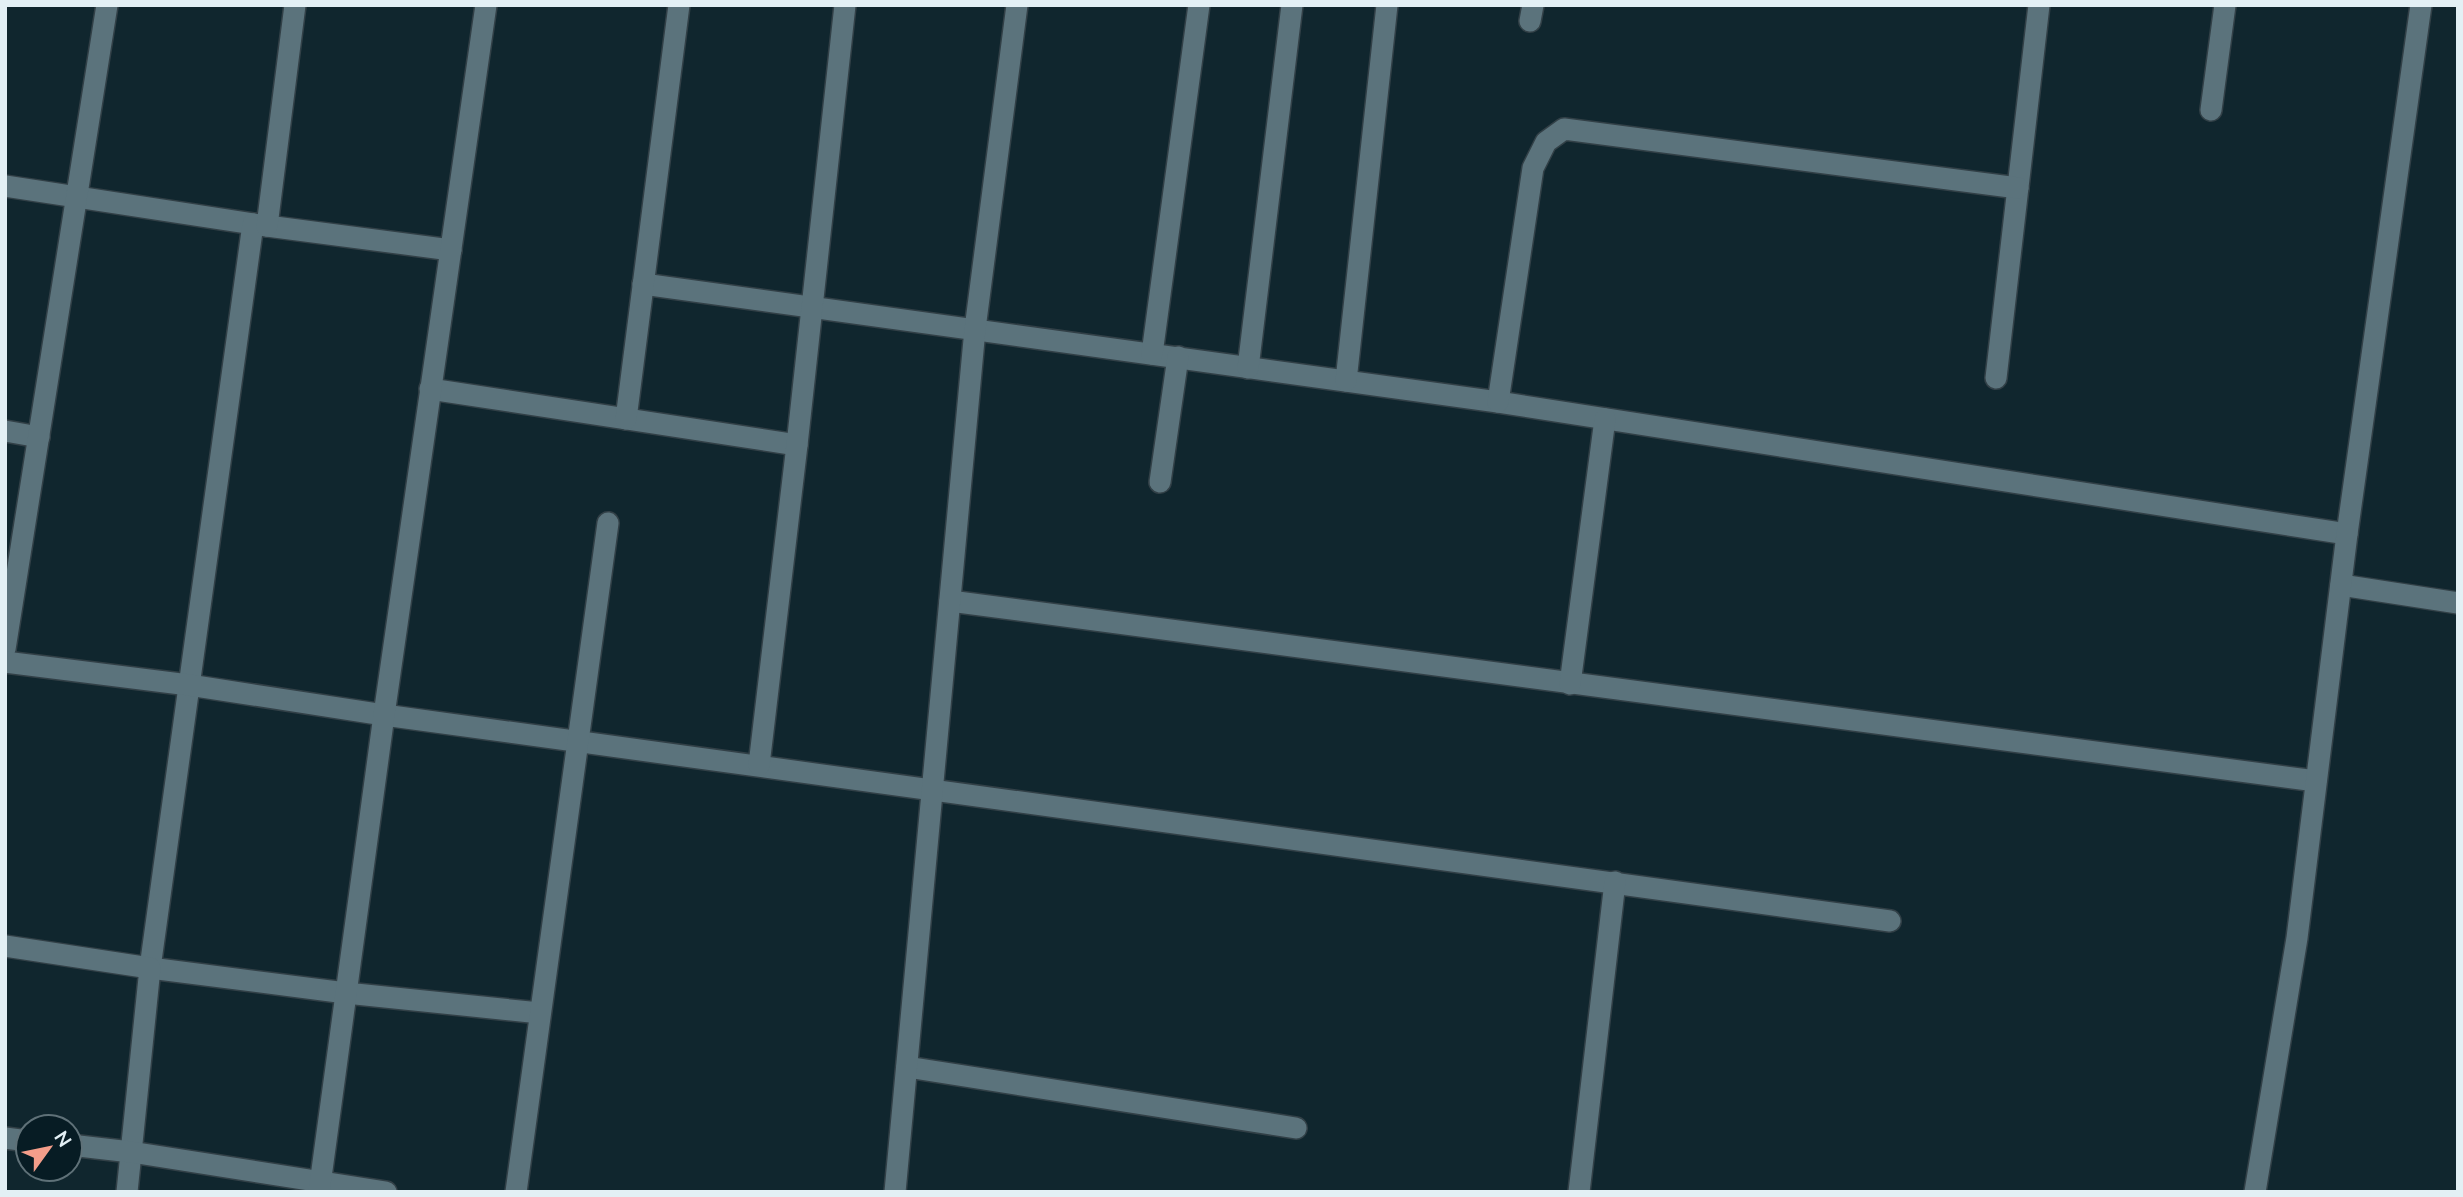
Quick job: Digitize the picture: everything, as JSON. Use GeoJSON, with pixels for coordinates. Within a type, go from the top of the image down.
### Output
{"type":"FeatureCollection","features":[{"type":"Feature","properties":{"kind":"street"},"geometry":{"type":"LineString","coordinates":[[5,649],[107,5]]}},
{"type":"Feature","properties":{"kind":"street"},"geometry":{"type":"LineString","coordinates":[[127,1192],[150,968],[189,685],[295,5]]}},
{"type":"Feature","properties":{"kind":"street"},"geometry":{"type":"LineString","coordinates":[[319,1187],[486,5]]}},
{"type":"Feature","properties":{"kind":"street"},"geometry":{"type":"LineString","coordinates":[[626,419],[679,5]]}},
{"type":"Feature","properties":{"kind":"street"},"geometry":{"type":"LineString","coordinates":[[759,765],[845,5]]}},
{"type":"Feature","properties":{"kind":"street"},"geometry":{"type":"LineString","coordinates":[[895,1192],[975,329],[1017,5]]}},
{"type":"Feature","properties":{"kind":"street"},"geometry":{"type":"LineString","coordinates":[[1152,354],[1199,5]]}},
{"type":"Feature","properties":{"kind":"street"},"geometry":{"type":"LineString","coordinates":[[1248,368],[1292,5]]}},
{"type":"Feature","properties":{"kind":"street"},"geometry":{"type":"LineString","coordinates":[[1346,381],[1387,5]]}},
{"type":"Feature","properties":{"kind":"street"},"geometry":{"type":"LineString","coordinates":[[1996,378],[2039,5]]}},
{"type":"Feature","properties":{"kind":"street"},"geometry":{"type":"LineString","coordinates":[[2211,110],[2225,5]]}},
{"type":"Feature","properties":{"kind":"street"},"geometry":{"type":"LineString","coordinates":[[2255,1192],[2297,938],[2347,534],[2421,5]]}},
{"type":"Feature","properties":{"kind":"street"},"geometry":{"type":"LineString","coordinates":[[1498,402],[1533,168],[1546,142],[1564,129],[2018,188]]}},
{"type":"Feature","properties":{"kind":"street"},"geometry":{"type":"LineString","coordinates":[[5,186],[260,225],[451,250]]}},
{"type":"Feature","properties":{"kind":"street"},"geometry":{"type":"LineString","coordinates":[[643,285],[812,306],[1498,402],[2347,534]]}},
{"type":"Feature","properties":{"kind":"street"},"geometry":{"type":"LineString","coordinates":[[1160,482],[1178,357]]}},
{"type":"Feature","properties":{"kind":"street"},"geometry":{"type":"LineString","coordinates":[[430,389],[797,445]]}},
{"type":"Feature","properties":{"kind":"street"},"geometry":{"type":"LineString","coordinates":[[1570,684],[1605,419]]}},
{"type":"Feature","properties":{"kind":"street"},"geometry":{"type":"LineString","coordinates":[[5,431],[39,437]]}},
{"type":"Feature","properties":{"kind":"street"},"geometry":{"type":"LineString","coordinates":[[516,1192],[608,523]]}},
{"type":"Feature","properties":{"kind":"street"},"geometry":{"type":"LineString","coordinates":[[2341,585],[2458,603]]}},
{"type":"Feature","properties":{"kind":"street"},"geometry":{"type":"LineString","coordinates":[[950,601],[2316,781]]}},
{"type":"Feature","properties":{"kind":"street"},"geometry":{"type":"LineString","coordinates":[[5,663],[189,685],[578,742],[1615,881],[1890,921]]}},
{"type":"Feature","properties":{"kind":"street"},"geometry":{"type":"LineString","coordinates":[[1579,1192],[1615,881]]}},
{"type":"Feature","properties":{"kind":"street"},"geometry":{"type":"LineString","coordinates":[[5,946],[346,993],[540,1013]]}},
{"type":"Feature","properties":{"kind":"street"},"geometry":{"type":"LineString","coordinates":[[908,1067],[1296,1128]]}},
{"type":"Feature","properties":{"kind":"street"},"geometry":{"type":"LineString","coordinates":[[84,1147],[131,1152],[319,1187],[386,1192]]}}]}
